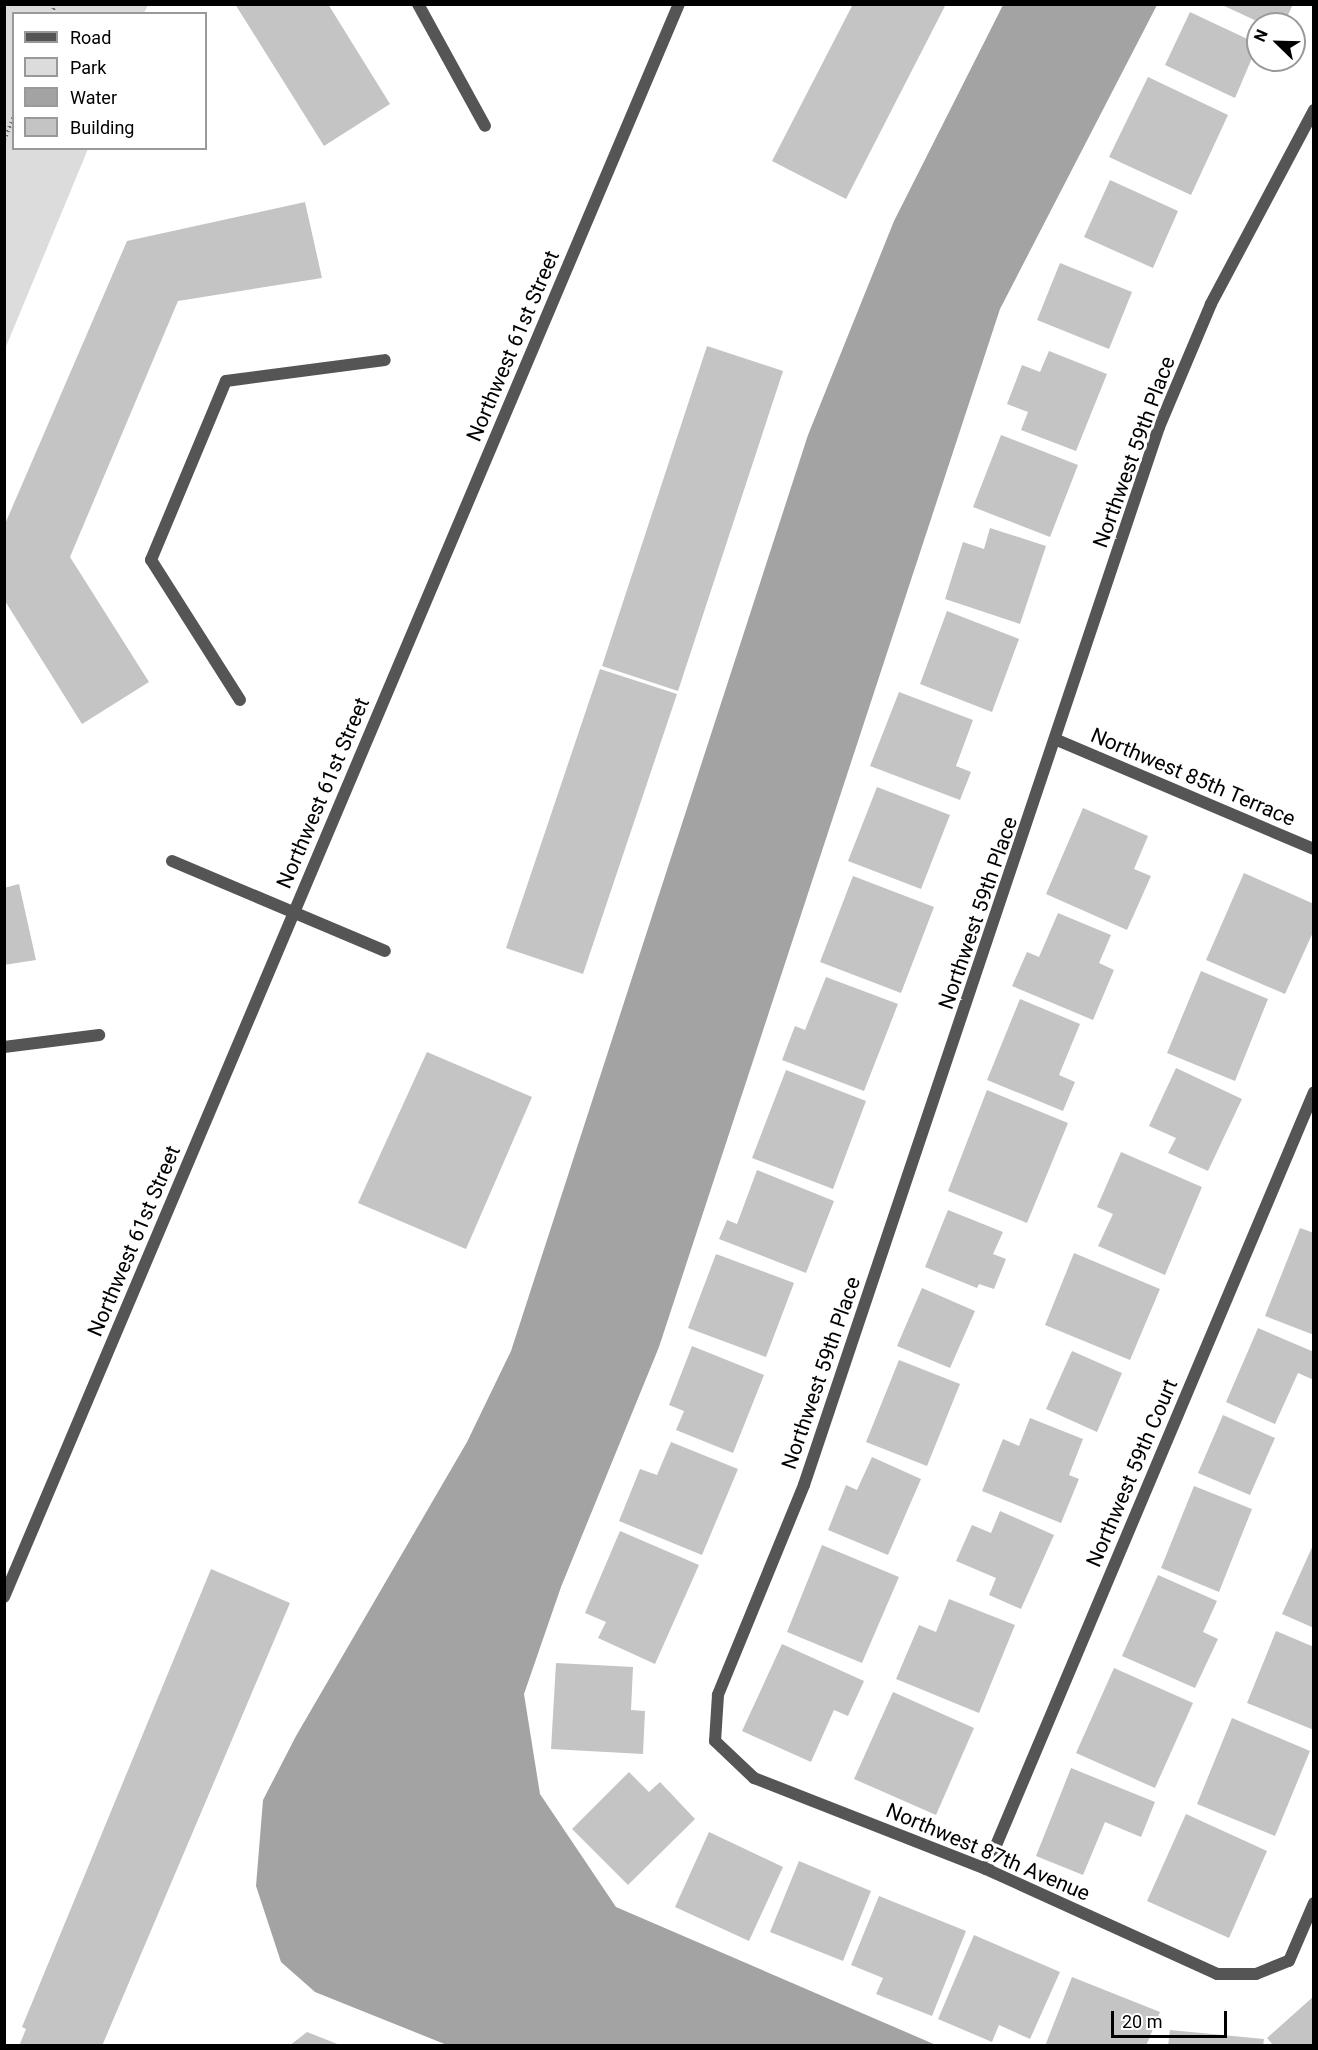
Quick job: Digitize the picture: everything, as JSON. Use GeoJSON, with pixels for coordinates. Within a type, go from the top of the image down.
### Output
{"type":"FeatureCollection","features":[{"type":"Feature","properties":{"kind":"street"},"geometry":{"type":"LineString","coordinates":[[418,4],[485,126]]}},
{"type":"Feature","properties":{"kind":"street","name":"Northwest 61st Street"},"geometry":{"type":"LineString","coordinates":[[4,1597],[678,4]]}},
{"type":"Feature","properties":{"kind":"street","name":"Northwest 59th Place"},"geometry":{"type":"LineString","coordinates":[[715,1741],[718,1695],[804,1485],[1057,740],[1159,427],[1211,304],[1314,110]]}},
{"type":"Feature","properties":{"kind":"street"},"geometry":{"type":"LineString","coordinates":[[240,700],[151,560],[226,381],[385,360]]}},
{"type":"Feature","properties":{"kind":"street","name":"Northwest 85th Terrace"},"geometry":{"type":"LineString","coordinates":[[1057,740],[1314,849]]}},
{"type":"Feature","properties":{"kind":"street"},"geometry":{"type":"LineString","coordinates":[[172,861],[385,951]]}},
{"type":"Feature","properties":{"kind":"street"},"geometry":{"type":"LineString","coordinates":[[4,1047],[99,1035]]}},
{"type":"Feature","properties":{"kind":"street","name":"Northwest 59th Court"},"geometry":{"type":"LineString","coordinates":[[986,1869],[1314,1092]]}},
{"type":"Feature","properties":{"kind":"street","name":"Northwest 87th Avenue"},"geometry":{"type":"LineString","coordinates":[[715,1741],[754,1778],[986,1869],[1217,1974],[1256,1974],[1289,1961],[1314,1903]]}},
{"type":"Feature","properties":{"kind":"path"},"geometry":{"type":"LineString","coordinates":[[4,140],[12,121]]}},
{"type":"Feature","properties":{"kind":"green space"},"geometry":{"type":"Polygon","coordinates":[[[5,4],[148,5],[144,12],[12,12],[12,150],[88,150],[5,349],[5,4]]]}},
{"type":"Feature","properties":{"kind":"water"},"geometry":{"type":"Polygon","coordinates":[[[1003,5],[1157,5],[1000,309],[659,1347],[561,1587],[524,1694],[540,1794],[616,1907],[936,2045],[447,2045],[315,1992],[281,1962],[256,1886],[263,1800],[296,1736],[467,1442],[511,1351],[808,435],[894,221],[1003,5]]]}},
{"type":"Feature","properties":{"kind":"building"},"geometry":{"type":"Polygon","coordinates":[[[235,4],[328,4],[390,104],[324,146],[235,4]]]}},
{"type":"Feature","properties":{"kind":"building"},"geometry":{"type":"Polygon","coordinates":[[[853,4],[946,4],[846,199],[772,161],[853,4]]]}},
{"type":"Feature","properties":{"kind":"building"},"geometry":{"type":"Polygon","coordinates":[[[1220,4],[1293,4],[1289,12],[1246,12],[1246,16],[1220,4]]]}},
{"type":"Feature","properties":{"kind":"building"},"geometry":{"type":"Polygon","coordinates":[[[1190,12],[1246,38],[1246,72],[1235,98],[1165,65],[1190,12]]]}},
{"type":"Feature","properties":{"kind":"building"},"geometry":{"type":"Polygon","coordinates":[[[1148,77],[1228,115],[1191,195],[1109,157],[1148,77]]]}},
{"type":"Feature","properties":{"kind":"building"},"geometry":{"type":"Polygon","coordinates":[[[1110,180],[1178,211],[1153,268],[1084,237],[1110,180]]]}},
{"type":"Feature","properties":{"kind":"building"},"geometry":{"type":"Polygon","coordinates":[[[305,202],[322,278],[178,301],[70,557],[149,682],[82,724],[5,601],[5,524],[127,241],[305,202]]]}},
{"type":"Feature","properties":{"kind":"building"},"geometry":{"type":"Polygon","coordinates":[[[1060,263],[1132,292],[1109,349],[1037,320],[1060,263]]]}},
{"type":"Feature","properties":{"kind":"building"},"geometry":{"type":"Polygon","coordinates":[[[707,346],[783,371],[678,691],[602,666],[707,346]]]}},
{"type":"Feature","properties":{"kind":"building"},"geometry":{"type":"Polygon","coordinates":[[[1049,351],[1107,374],[1076,451],[1021,430],[1028,412],[1007,404],[1022,365],[1040,372],[1049,351]]]}},
{"type":"Feature","properties":{"kind":"building"},"geometry":{"type":"Polygon","coordinates":[[[1001,435],[1078,465],[1050,537],[973,507],[1001,435]]]}},
{"type":"Feature","properties":{"kind":"building"},"geometry":{"type":"Polygon","coordinates":[[[990,528],[1046,546],[1020,624],[945,599],[963,542],[984,549],[990,528]]]}},
{"type":"Feature","properties":{"kind":"building"},"geometry":{"type":"Polygon","coordinates":[[[947,611],[1019,639],[992,712],[920,684],[947,611]]]}},
{"type":"Feature","properties":{"kind":"building"},"geometry":{"type":"Polygon","coordinates":[[[600,669],[677,694],[583,974],[506,948],[600,669]]]}},
{"type":"Feature","properties":{"kind":"building"},"geometry":{"type":"Polygon","coordinates":[[[899,692],[973,720],[956,766],[971,772],[960,800],[870,766],[899,692]]]}},
{"type":"Feature","properties":{"kind":"building"},"geometry":{"type":"Polygon","coordinates":[[[877,787],[950,815],[921,889],[848,861],[877,787]]]}},
{"type":"Feature","properties":{"kind":"building"},"geometry":{"type":"Polygon","coordinates":[[[1083,808],[1148,836],[1134,869],[1151,876],[1127,930],[1046,894],[1083,808]]]}},
{"type":"Feature","properties":{"kind":"building"},"geometry":{"type":"Polygon","coordinates":[[[1244,873],[1314,904],[1314,930],[1285,994],[1206,960],[1244,873]]]}},
{"type":"Feature","properties":{"kind":"building"},"geometry":{"type":"Polygon","coordinates":[[[853,876],[934,907],[901,993],[820,962],[853,876]]]}},
{"type":"Feature","properties":{"kind":"building"},"geometry":{"type":"Polygon","coordinates":[[[19,884],[36,960],[4,965],[4,888],[19,884]]]}},
{"type":"Feature","properties":{"kind":"building"},"geometry":{"type":"Polygon","coordinates":[[[1058,913],[1111,935],[1099,963],[1114,970],[1093,1020],[1012,986],[1027,952],[1039,957],[1058,913]]]}},
{"type":"Feature","properties":{"kind":"building"},"geometry":{"type":"Polygon","coordinates":[[[1201,971],[1268,999],[1235,1081],[1167,1053],[1201,971]]]}},
{"type":"Feature","properties":{"kind":"building"},"geometry":{"type":"Polygon","coordinates":[[[826,977],[898,1004],[864,1091],[782,1060],[795,1026],[805,1030],[826,977]]]}},
{"type":"Feature","properties":{"kind":"building"},"geometry":{"type":"Polygon","coordinates":[[[1020,999],[1080,1024],[1059,1075],[1075,1082],[1063,1111],[987,1080],[1020,999]]]}},
{"type":"Feature","properties":{"kind":"building"},"geometry":{"type":"Polygon","coordinates":[[[427,1052],[532,1097],[466,1249],[358,1203],[427,1052]]]}},
{"type":"Feature","properties":{"kind":"building"},"geometry":{"type":"Polygon","coordinates":[[[1176,1068],[1242,1099],[1208,1171],[1168,1153],[1176,1138],[1149,1126],[1176,1068]]]}},
{"type":"Feature","properties":{"kind":"building"},"geometry":{"type":"Polygon","coordinates":[[[786,1070],[866,1101],[833,1189],[752,1158],[786,1070]]]}},
{"type":"Feature","properties":{"kind":"building"},"geometry":{"type":"Polygon","coordinates":[[[987,1090],[1068,1123],[1027,1223],[948,1191],[987,1090]]]}},
{"type":"Feature","properties":{"kind":"building"},"geometry":{"type":"Polygon","coordinates":[[[1121,1152],[1202,1187],[1165,1275],[1098,1246],[1113,1214],[1097,1207],[1121,1152]]]}},
{"type":"Feature","properties":{"kind":"building"},"geometry":{"type":"Polygon","coordinates":[[[757,1170],[834,1201],[806,1273],[719,1239],[727,1220],[737,1224],[757,1170]]]}},
{"type":"Feature","properties":{"kind":"building"},"geometry":{"type":"Polygon","coordinates":[[[948,1210],[1003,1232],[993,1254],[1006,1259],[994,1289],[979,1284],[977,1288],[925,1267],[948,1210]]]}},
{"type":"Feature","properties":{"kind":"building"},"geometry":{"type":"Polygon","coordinates":[[[1300,1228],[1314,1233],[1314,1335],[1265,1316],[1300,1228]]]}},
{"type":"Feature","properties":{"kind":"building"},"geometry":{"type":"Polygon","coordinates":[[[1074,1253],[1160,1289],[1130,1360],[1045,1325],[1074,1253]]]}},
{"type":"Feature","properties":{"kind":"building"},"geometry":{"type":"Polygon","coordinates":[[[716,1254],[794,1283],[766,1357],[688,1328],[716,1254]]]}},
{"type":"Feature","properties":{"kind":"building"},"geometry":{"type":"Polygon","coordinates":[[[922,1288],[975,1311],[950,1368],[897,1346],[922,1288]]]}},
{"type":"Feature","properties":{"kind":"building"},"geometry":{"type":"Polygon","coordinates":[[[1258,1328],[1314,1352],[1314,1380],[1298,1373],[1275,1424],[1226,1402],[1258,1328]]]}},
{"type":"Feature","properties":{"kind":"building"},"geometry":{"type":"Polygon","coordinates":[[[692,1346],[764,1375],[733,1453],[676,1430],[684,1411],[669,1405],[692,1346]]]}},
{"type":"Feature","properties":{"kind":"building"},"geometry":{"type":"Polygon","coordinates":[[[1072,1351],[1122,1373],[1097,1432],[1046,1409],[1072,1351]]]}},
{"type":"Feature","properties":{"kind":"building"},"geometry":{"type":"Polygon","coordinates":[[[899,1360],[960,1384],[927,1466],[866,1442],[899,1360]]]}},
{"type":"Feature","properties":{"kind":"building"},"geometry":{"type":"Polygon","coordinates":[[[1223,1415],[1275,1438],[1250,1495],[1198,1473],[1223,1415]]]}},
{"type":"Feature","properties":{"kind":"building"},"geometry":{"type":"Polygon","coordinates":[[[1030,1418],[1083,1439],[1069,1475],[1079,1479],[1061,1523],[982,1491],[1003,1439],[1019,1446],[1030,1418]]]}},
{"type":"Feature","properties":{"kind":"building"},"geometry":{"type":"Polygon","coordinates":[[[671,1442],[738,1469],[702,1555],[619,1521],[640,1469],[657,1475],[671,1442]]]}},
{"type":"Feature","properties":{"kind":"building"},"geometry":{"type":"Polygon","coordinates":[[[872,1457],[921,1479],[888,1555],[828,1530],[846,1485],[857,1490],[872,1457]]]}},
{"type":"Feature","properties":{"kind":"building"},"geometry":{"type":"Polygon","coordinates":[[[1194,1486],[1252,1509],[1219,1592],[1161,1568],[1194,1486]]]}},
{"type":"Feature","properties":{"kind":"building"},"geometry":{"type":"Polygon","coordinates":[[[1000,1511],[1054,1535],[1021,1609],[989,1595],[996,1578],[956,1561],[972,1525],[991,1533],[1000,1511]]]}},
{"type":"Feature","properties":{"kind":"building"},"geometry":{"type":"Polygon","coordinates":[[[620,1531],[699,1565],[655,1664],[598,1638],[606,1622],[585,1613],[620,1531]]]}},
{"type":"Feature","properties":{"kind":"building"},"geometry":{"type":"Polygon","coordinates":[[[1314,1543],[1314,1628],[1282,1614],[1314,1543]]]}},
{"type":"Feature","properties":{"kind":"building"},"geometry":{"type":"Polygon","coordinates":[[[822,1545],[899,1577],[862,1663],[787,1632],[822,1545]]]}},
{"type":"Feature","properties":{"kind":"building"},"geometry":{"type":"Polygon","coordinates":[[[211,1569],[290,1603],[102,2046],[19,2046],[26,2029],[22,2027],[211,1569]]]}},
{"type":"Feature","properties":{"kind":"building"},"geometry":{"type":"Polygon","coordinates":[[[1158,1575],[1217,1601],[1203,1632],[1218,1639],[1195,1688],[1122,1656],[1158,1575]]]}},
{"type":"Feature","properties":{"kind":"building"},"geometry":{"type":"Polygon","coordinates":[[[949,1599],[1015,1625],[979,1713],[896,1679],[919,1625],[936,1632],[949,1599]]]}},
{"type":"Feature","properties":{"kind":"building"},"geometry":{"type":"Polygon","coordinates":[[[1276,1631],[1314,1647],[1314,1730],[1247,1703],[1276,1631]]]}},
{"type":"Feature","properties":{"kind":"building"},"geometry":{"type":"Polygon","coordinates":[[[782,1644],[864,1681],[848,1716],[834,1710],[811,1762],[742,1731],[782,1644]]]}},
{"type":"Feature","properties":{"kind":"building"},"geometry":{"type":"Polygon","coordinates":[[[556,1663],[633,1667],[631,1710],[645,1711],[643,1754],[551,1749],[556,1663]]]}},
{"type":"Feature","properties":{"kind":"building"},"geometry":{"type":"Polygon","coordinates":[[[1114,1668],[1193,1703],[1155,1788],[1076,1753],[1114,1668]]]}},
{"type":"Feature","properties":{"kind":"building"},"geometry":{"type":"Polygon","coordinates":[[[893,1692],[974,1728],[936,1815],[854,1779],[893,1692]]]}},
{"type":"Feature","properties":{"kind":"building"},"geometry":{"type":"Polygon","coordinates":[[[1232,1718],[1310,1751],[1275,1836],[1197,1804],[1232,1718]]]}},
{"type":"Feature","properties":{"kind":"building"},"geometry":{"type":"Polygon","coordinates":[[[1071,1768],[1155,1802],[1141,1837],[1105,1822],[1083,1875],[1036,1856],[1071,1768]]]}},
{"type":"Feature","properties":{"kind":"building"},"geometry":{"type":"Polygon","coordinates":[[[629,1772],[649,1792],[660,1782],[695,1819],[628,1885],[572,1829],[629,1772]]]}},
{"type":"Feature","properties":{"kind":"building"},"geometry":{"type":"Polygon","coordinates":[[[1186,1814],[1267,1851],[1229,1938],[1147,1901],[1186,1814]]]}},
{"type":"Feature","properties":{"kind":"building"},"geometry":{"type":"Polygon","coordinates":[[[709,1832],[783,1867],[749,1941],[675,1907],[709,1832]]]}},
{"type":"Feature","properties":{"kind":"building"},"geometry":{"type":"Polygon","coordinates":[[[799,1861],[871,1891],[843,1961],[770,1932],[799,1861]]]}},
{"type":"Feature","properties":{"kind":"building"},"geometry":{"type":"Polygon","coordinates":[[[879,1896],[966,1931],[932,2016],[876,1994],[883,1978],[851,1965],[879,1896]]]}},
{"type":"Feature","properties":{"kind":"building"},"geometry":{"type":"Polygon","coordinates":[[[974,1935],[1060,1972],[1030,2039],[999,2025],[992,2042],[938,2019],[974,1935]]]}},
{"type":"Feature","properties":{"kind":"building"},"geometry":{"type":"Polygon","coordinates":[[[1072,1977],[1160,2012],[1146,2046],[1045,2046],[1072,1977]]]}},
{"type":"Feature","properties":{"kind":"building"},"geometry":{"type":"Polygon","coordinates":[[[1314,1996],[1314,2046],[1274,2046],[1267,2038],[1314,1996]]]}},
{"type":"Feature","properties":{"kind":"building"},"geometry":{"type":"Polygon","coordinates":[[[1170,2030],[1264,2039],[1263,2046],[1168,2046],[1170,2030]]]}},
{"type":"Feature","properties":{"kind":"building"},"geometry":{"type":"Polygon","coordinates":[[[307,2032],[340,2045],[340,2046],[289,2046],[307,2032]]]}}]}
